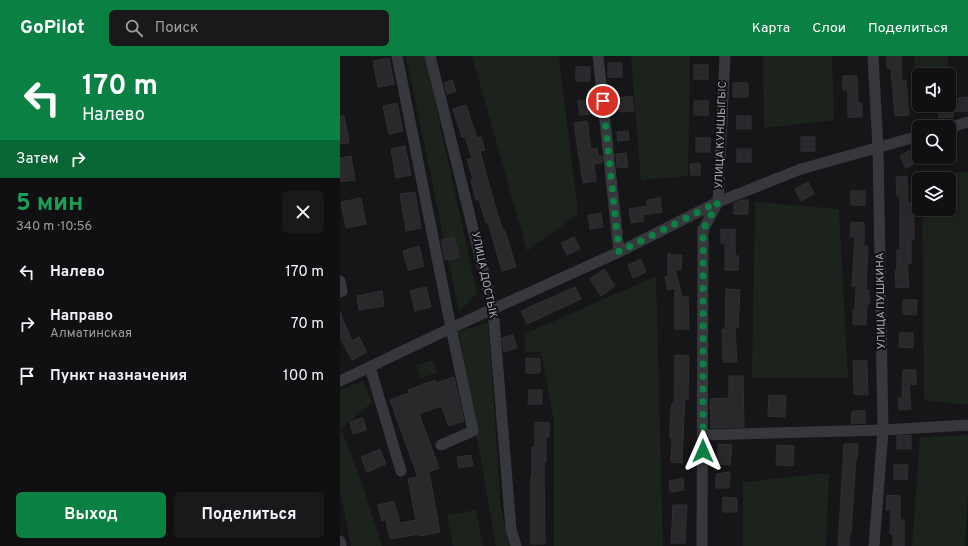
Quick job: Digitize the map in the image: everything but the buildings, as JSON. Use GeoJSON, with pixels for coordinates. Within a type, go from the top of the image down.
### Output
{"type":"FeatureCollection","features":[{"type":"Feature","properties":{"kind":"street"},"geometry":{"type":"LineString","coordinates":[[398,56],[451,328],[474,430],[441,446]]}},
{"type":"Feature","properties":{"kind":"street","name":"УЛИЦА ДОСТЫК"},"geometry":{"type":"LineString","coordinates":[[430,56],[493,309],[511,529],[516,546]]}},
{"type":"Feature","properties":{"kind":"street"},"geometry":{"type":"LineString","coordinates":[[598,56],[619,252]]}},
{"type":"Feature","properties":{"kind":"street","name":"УЛИЦА КУНШЫГЫС"},"geometry":{"type":"LineString","coordinates":[[702,546],[703,230],[718,202],[725,56]]}},
{"type":"Feature","properties":{"kind":"street","name":"УЛИЦА ПУШКИНА"},"geometry":{"type":"LineString","coordinates":[[873,56],[878,148],[883,430],[874,546]]}},
{"type":"Feature","properties":{"kind":"street"},"geometry":{"type":"LineString","coordinates":[[956,126],[968,122]]}},
{"type":"Feature","properties":{"kind":"street"},"geometry":{"type":"LineString","coordinates":[[340,381],[451,328],[619,252],[718,202],[801,169],[912,138]]}},
{"type":"Feature","properties":{"kind":"street"},"geometry":{"type":"LineString","coordinates":[[370,367],[401,471]]}},
{"type":"Feature","properties":{"kind":"street"},"geometry":{"type":"LineString","coordinates":[[703,435],[968,426]]}},
{"type":"Feature","properties":{"kind":"street"},"geometry":{"type":"LineString","coordinates":[[340,541],[341,546]]}},
{"type":"Feature","properties":{"kind":"shaded area"},"geometry":{"type":"Polygon","coordinates":[[[406,56],[425,56],[477,293],[459,312],[406,56]]]}},
{"type":"Feature","properties":{"kind":"shaded area"},"geometry":{"type":"Polygon","coordinates":[[[472,56],[559,56],[578,214],[527,251],[472,56]]]}},
{"type":"Feature","properties":{"kind":"shaded area"},"geometry":{"type":"Polygon","coordinates":[[[631,56],[690,56],[688,176],[641,180],[631,56]]]}},
{"type":"Feature","properties":{"kind":"shaded area"},"geometry":{"type":"Polygon","coordinates":[[[763,56],[832,56],[834,120],[764,128],[763,56]]]}},
{"type":"Feature","properties":{"kind":"shaded area"},"geometry":{"type":"Polygon","coordinates":[[[914,56],[948,56],[948,68],[914,68],[914,56]]]}},
{"type":"Feature","properties":{"kind":"shaded area"},"geometry":{"type":"Polygon","coordinates":[[[968,172],[968,405],[924,400],[922,216],[956,216],[956,173],[968,172]]]}},
{"type":"Feature","properties":{"kind":"shaded area"},"geometry":{"type":"Polygon","coordinates":[[[755,202],[839,209],[848,378],[752,378],[755,202]]]}},
{"type":"Feature","properties":{"kind":"shaded area"},"geometry":{"type":"Polygon","coordinates":[[[656,276],[663,546],[554,546],[554,421],[541,352],[525,352],[525,334],[656,276]]]}},
{"type":"Feature","properties":{"kind":"shaded area"},"geometry":{"type":"Polygon","coordinates":[[[488,323],[501,508],[509,546],[496,546],[458,331],[488,323]]]}},
{"type":"Feature","properties":{"kind":"shaded area"},"geometry":{"type":"Polygon","coordinates":[[[433,360],[437,373],[420,378],[416,365],[433,360]]]}},
{"type":"Feature","properties":{"kind":"shaded area"},"geometry":{"type":"Polygon","coordinates":[[[363,381],[372,402],[341,429],[361,480],[382,546],[351,546],[340,491],[340,390],[363,381]]]}},
{"type":"Feature","properties":{"kind":"shaded area"},"geometry":{"type":"Polygon","coordinates":[[[968,435],[968,492],[965,546],[912,546],[920,437],[968,435]]]}},
{"type":"Feature","properties":{"kind":"shaded area"},"geometry":{"type":"Polygon","coordinates":[[[829,473],[826,546],[743,546],[743,482],[829,473]]]}},
{"type":"Feature","properties":{"kind":"shaded area"},"geometry":{"type":"Polygon","coordinates":[[[476,510],[483,546],[453,546],[447,515],[476,510]]]}},
{"type":"Feature","properties":{"kind":"route"},"geometry":{"type":"LineString","coordinates":[[603,101],[619,252],[718,202],[703,230],[703,451]]}}]}
